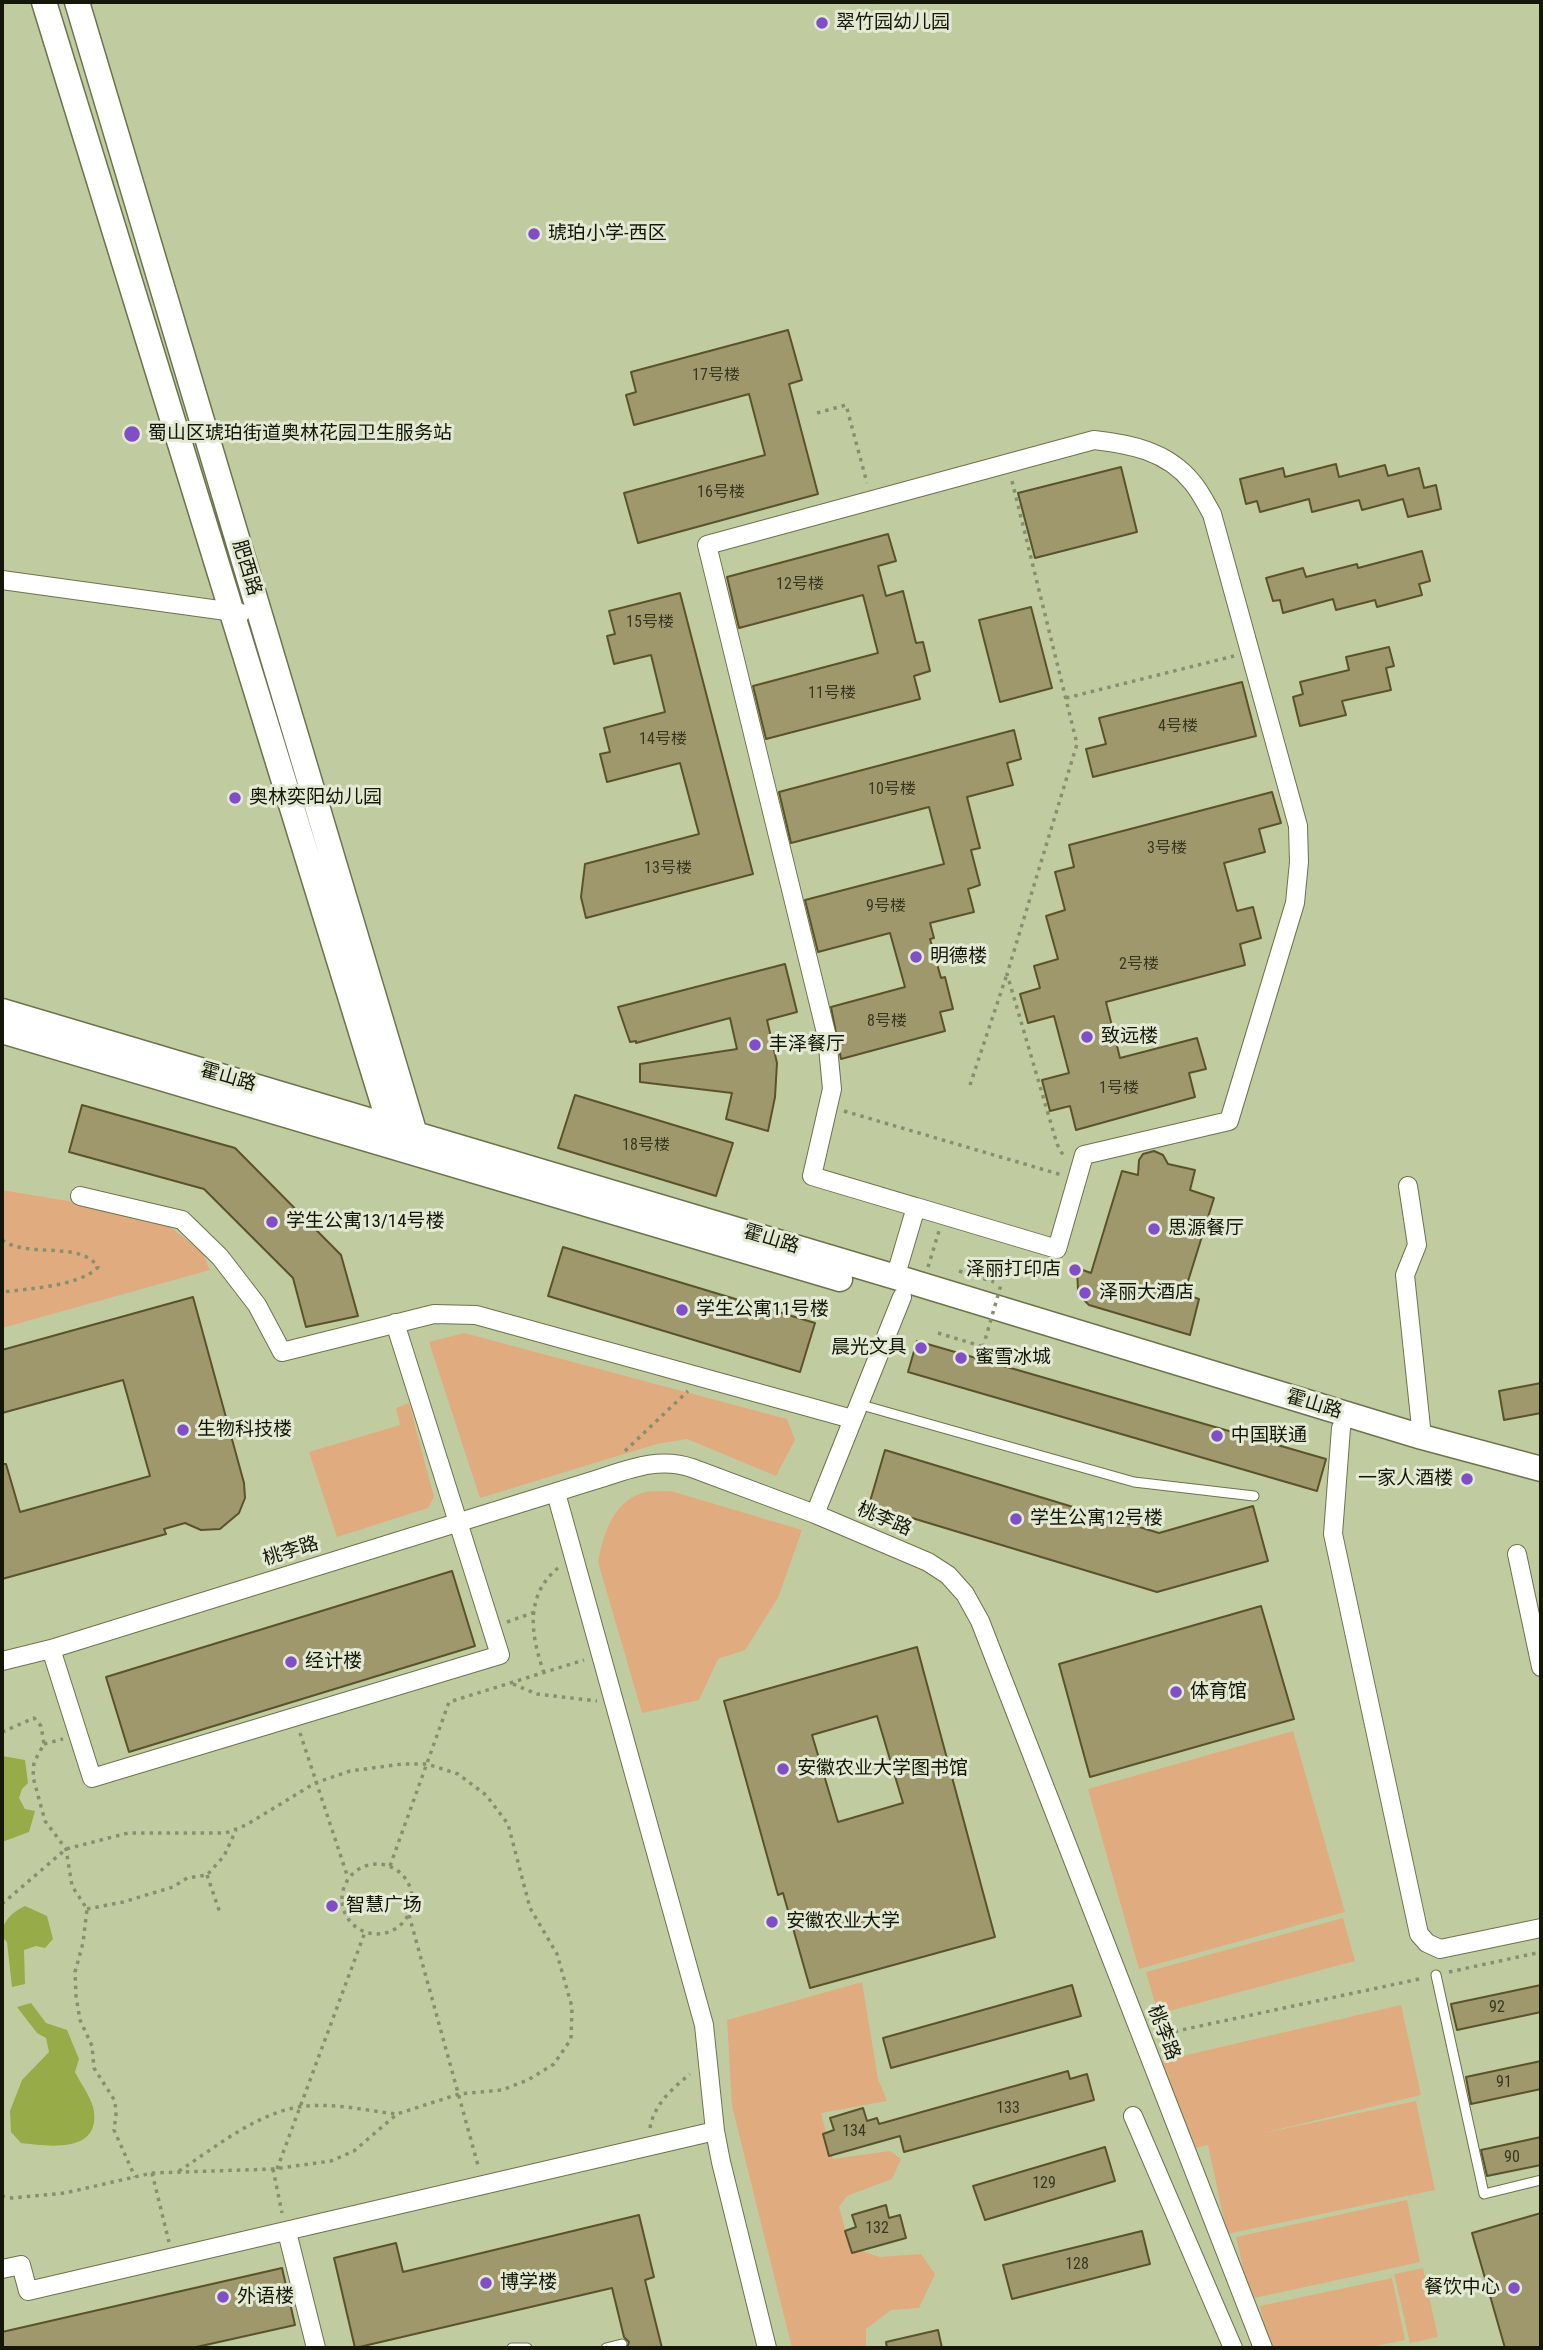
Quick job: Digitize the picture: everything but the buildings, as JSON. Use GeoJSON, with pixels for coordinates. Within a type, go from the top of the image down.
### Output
{"type":"FeatureCollection","features":[{"type":"Feature","properties":{"kind":"main road","name":"肥西路"},"geometry":{"type":"LineString","coordinates":[[44,2],[390,1126]]}},
{"type":"Feature","properties":{"kind":"main road","name":"肥西路"},"geometry":{"type":"LineString","coordinates":[[77,2],[415,1134]]}},
{"type":"Feature","properties":{"kind":"main road","name":"霍山路"},"geometry":{"type":"LineString","coordinates":[[2,1011],[390,1126],[906,1287],[1341,1428],[1541,1486]]}},
{"type":"Feature","properties":{"kind":"main road","name":"霍山路"},"geometry":{"type":"LineString","coordinates":[[2,1031],[1541,1469]]}},
{"type":"Feature","properties":{"kind":"street"},"geometry":{"type":"LineString","coordinates":[[1094,440],[1132,445],[1165,459],[1191,481],[1212,514],[1298,825],[1299,862],[1295,903],[1229,1121],[1084,1155],[1058,1249],[812,1176],[829,1106],[832,1073],[827,1037],[707,545],[1007,463],[1094,440]]}},
{"type":"Feature","properties":{"kind":"street"},"geometry":{"type":"LineString","coordinates":[[2,580],[260,615]]}},
{"type":"Feature","properties":{"kind":"street"},"geometry":{"type":"LineString","coordinates":[[1408,1186],[1417,1245],[1405,1275],[1422,1437]]}},
{"type":"Feature","properties":{"kind":"street"},"geometry":{"type":"LineString","coordinates":[[80,1196],[182,1220],[220,1257],[257,1305],[282,1352],[434,1314],[476,1315],[702,1378],[855,1411]]}},
{"type":"Feature","properties":{"kind":"street"},"geometry":{"type":"LineString","coordinates":[[815,1514],[906,1287],[916,1206]]}},
{"type":"Feature","properties":{"kind":"street"},"geometry":{"type":"LineString","coordinates":[[51,1649],[92,1779],[500,1655],[396,1323]]}},
{"type":"Feature","properties":{"kind":"street"},"geometry":{"type":"LineString","coordinates":[[1341,1428],[1333,1534],[1419,1934],[1427,1943],[1440,1949],[1541,1927]]}},
{"type":"Feature","properties":{"kind":"street","name":"桃李路"},"geometry":{"type":"LineString","coordinates":[[2,1661],[51,1649],[649,1464],[669,1462],[692,1468],[815,1514],[928,1562],[948,1575],[965,1594],[980,1621],[1263,2348]]}},
{"type":"Feature","properties":{"kind":"street"},"geometry":{"type":"LineString","coordinates":[[556,1493],[704,2025],[715,2131],[767,2348]]}},
{"type":"Feature","properties":{"kind":"street"},"geometry":{"type":"LineString","coordinates":[[1517,1553],[1541,1667]]}},
{"type":"Feature","properties":{"kind":"street"},"geometry":{"type":"LineString","coordinates":[[1133,2116],[1233,2348]]}},
{"type":"Feature","properties":{"kind":"street"},"geometry":{"type":"LineString","coordinates":[[2,2269],[21,2265],[28,2291],[715,2131]]}},
{"type":"Feature","properties":{"kind":"street"},"geometry":{"type":"LineString","coordinates":[[287,2232],[316,2348]]}},
{"type":"Feature","properties":{"kind":"lane"},"geometry":{"type":"LineString","coordinates":[[855,1411],[1134,1482],[1254,1496]]}},
{"type":"Feature","properties":{"kind":"lane"},"geometry":{"type":"LineString","coordinates":[[1436,1975],[1484,2194],[1541,2180]]}},
{"type":"Feature","properties":{"kind":"lane"},"geometry":{"type":"LineString","coordinates":[[606,2348],[622,2344]]}},
{"type":"Feature","properties":{"kind":"lane"},"geometry":{"type":"LineString","coordinates":[[512,2348],[527,2348]]}},
{"type":"Feature","properties":{"kind":"path"},"geometry":{"type":"LineString","coordinates":[[817,413],[846,405],[871,500]]}},
{"type":"Feature","properties":{"kind":"path"},"geometry":{"type":"LineString","coordinates":[[970,1085],[1077,744],[1007,463]]}},
{"type":"Feature","properties":{"kind":"path"},"geometry":{"type":"LineString","coordinates":[[1066,698],[1250,652]]}},
{"type":"Feature","properties":{"kind":"path"},"geometry":{"type":"LineString","coordinates":[[1007,974],[1057,1144],[1077,1180]]}},
{"type":"Feature","properties":{"kind":"path"},"geometry":{"type":"LineString","coordinates":[[829,1106],[1077,1180]]}},
{"type":"Feature","properties":{"kind":"path"},"geometry":{"type":"LineString","coordinates":[[906,1287],[944,1214]]}},
{"type":"Feature","properties":{"kind":"path"},"geometry":{"type":"LineString","coordinates":[[2,1240],[30,1251],[68,1251],[93,1259],[98,1267],[92,1273],[49,1287],[2,1292]]}},
{"type":"Feature","properties":{"kind":"path"},"geometry":{"type":"LineString","coordinates":[[959,1270],[1002,1285],[983,1347]]}},
{"type":"Feature","properties":{"kind":"path"},"geometry":{"type":"LineString","coordinates":[[938,1333],[1027,1360]]}},
{"type":"Feature","properties":{"kind":"path"},"geometry":{"type":"LineString","coordinates":[[624,1452],[702,1378]]}},
{"type":"Feature","properties":{"kind":"path"},"geometry":{"type":"LineString","coordinates":[[544,1673],[534,1642],[537,1595],[546,1578],[573,1556]]}},
{"type":"Feature","properties":{"kind":"path"},"geometry":{"type":"LineString","coordinates":[[491,1627],[535,1612]]}},
{"type":"Feature","properties":{"kind":"path"},"geometry":{"type":"LineString","coordinates":[[390,1866],[449,1702],[601,1655]]}},
{"type":"Feature","properties":{"kind":"path"},"geometry":{"type":"LineString","coordinates":[[511,1683],[537,1694],[614,1702]]}},
{"type":"Feature","properties":{"kind":"path"},"geometry":{"type":"LineString","coordinates":[[295,1717],[348,1879]]}},
{"type":"Feature","properties":{"kind":"path"},"geometry":{"type":"LineString","coordinates":[[2,1732],[34,1718],[41,1726],[44,1744],[34,1762],[33,1777],[45,1821],[66,1849],[72,1886],[87,1909],[83,1943],[75,1972],[80,2020],[92,2046],[93,2068],[115,2101],[114,2130],[135,2177]]}},
{"type":"Feature","properties":{"kind":"path"},"geometry":{"type":"LineString","coordinates":[[2,1904],[66,1849],[128,1833],[226,1833],[315,1783],[350,1771],[401,1764],[427,1764],[458,1774],[486,1795],[508,1824],[530,1908],[557,1954],[572,2007],[571,2039],[554,2064],[528,2080],[502,2090],[459,2094],[397,2114],[354,2151],[331,2161],[275,2169],[152,2173],[65,2193],[12,2198],[2,2196]]}},
{"type":"Feature","properties":{"kind":"path"},"geometry":{"type":"LineString","coordinates":[[87,1909],[123,1902],[173,1887],[187,1878],[207,1875],[224,1856],[237,1829]]}},
{"type":"Feature","properties":{"kind":"path"},"geometry":{"type":"LineString","coordinates":[[409,1915],[393,1931],[382,1934],[365,1932],[350,1922],[345,1912],[342,1901],[348,1879],[367,1866],[390,1866],[407,1881],[412,1892],[409,1915],[484,2185]]}},
{"type":"Feature","properties":{"kind":"path"},"geometry":{"type":"LineString","coordinates":[[207,1875],[220,1913]]}},
{"type":"Feature","properties":{"kind":"path"},"geometry":{"type":"LineString","coordinates":[[287,2232],[275,2169],[365,1932]]}},
{"type":"Feature","properties":{"kind":"path"},"geometry":{"type":"LineString","coordinates":[[1143,2039],[1541,1952]]}},
{"type":"Feature","properties":{"kind":"path"},"geometry":{"type":"LineString","coordinates":[[647,2147],[651,2121],[659,2105],[673,2088],[708,2060]]}},
{"type":"Feature","properties":{"kind":"path"},"geometry":{"type":"LineString","coordinates":[[178,2172],[240,2131],[279,2112],[300,2107],[326,2106],[397,2114]]}},
{"type":"Feature","properties":{"kind":"path"},"geometry":{"type":"LineString","coordinates":[[152,2173],[172,2258]]}},
{"type":"Feature","properties":{"kind":"shaded area"},"geometry":{"type":"Polygon","coordinates":[[[2,1190],[157,1216],[203,1253],[210,1270],[2,1328],[2,1190]]]}},
{"type":"Feature","properties":{"kind":"shaded area"},"geometry":{"type":"Polygon","coordinates":[[[464,1333],[787,1419],[795,1440],[776,1476],[687,1439],[657,1444],[480,1498],[429,1342],[464,1333]]]}},
{"type":"Feature","properties":{"kind":"shaded area"},"geometry":{"type":"Polygon","coordinates":[[[409,1403],[434,1497],[428,1508],[337,1537],[309,1452],[400,1425],[396,1408],[409,1403]]]}},
{"type":"Feature","properties":{"kind":"shaded area"},"geometry":{"type":"Polygon","coordinates":[[[671,1491],[802,1530],[778,1598],[745,1650],[718,1659],[699,1700],[642,1713],[598,1562],[606,1531],[624,1504],[632,1497],[645,1492],[671,1491]]]}},
{"type":"Feature","properties":{"kind":"shaded area"},"geometry":{"type":"Polygon","coordinates":[[[1293,1731],[1345,1912],[1139,1969],[1088,1789],[1293,1731]]]}},
{"type":"Feature","properties":{"kind":"shaded area"},"geometry":{"type":"Polygon","coordinates":[[[2,1756],[25,1760],[28,1783],[19,1798],[25,1809],[35,1811],[29,1832],[2,1842],[2,1756]]]}},
{"type":"Feature","properties":{"kind":"shaded area"},"geometry":{"type":"Polygon","coordinates":[[[25,1906],[47,1916],[53,1939],[45,1948],[36,1946],[24,1950],[25,1984],[12,1987],[7,1942],[2,1937],[2,1931],[9,1918],[25,1906]]]}},
{"type":"Feature","properties":{"kind":"shaded area"},"geometry":{"type":"Polygon","coordinates":[[[1343,1918],[1355,1961],[1158,2014],[1146,1972],[1343,1918]]]}},
{"type":"Feature","properties":{"kind":"shaded area"},"geometry":{"type":"Polygon","coordinates":[[[862,1982],[878,2079],[887,2101],[821,2113],[833,2159],[890,2151],[901,2159],[892,2179],[847,2196],[839,2207],[850,2247],[880,2257],[921,2254],[935,2274],[919,2308],[891,2310],[866,2329],[866,2348],[792,2348],[732,2106],[727,2020],[862,1982]]]}},
{"type":"Feature","properties":{"kind":"shaded area"},"geometry":{"type":"Polygon","coordinates":[[[31,2003],[46,2023],[67,2030],[79,2059],[75,2072],[94,2112],[93,2126],[88,2135],[80,2141],[57,2146],[21,2143],[11,2132],[10,2111],[22,2080],[49,2052],[46,2038],[37,2033],[17,2007],[31,2003]]]}},
{"type":"Feature","properties":{"kind":"shaded area"},"geometry":{"type":"Polygon","coordinates":[[[1401,2005],[1421,2095],[1259,2134],[1416,2101],[1435,2190],[1227,2234],[1208,2145],[1182,2151],[1161,2061],[1401,2005]]]}},
{"type":"Feature","properties":{"kind":"shaded area"},"geometry":{"type":"Polygon","coordinates":[[[1407,2200],[1420,2262],[1250,2299],[1236,2237],[1407,2200]]]}},
{"type":"Feature","properties":{"kind":"shaded area"},"geometry":{"type":"Polygon","coordinates":[[[1423,2268],[1438,2337],[1410,2343],[1394,2274],[1423,2268]]]}},
{"type":"Feature","properties":{"kind":"shaded area"},"geometry":{"type":"Polygon","coordinates":[[[1392,2278],[1405,2340],[1366,2348],[1269,2348],[1260,2306],[1392,2278]]]}},
{"type":"Feature","properties":{"kind":"place","name":"翠竹园幼儿园"},"geometry":{"type":"Point","coordinates":[822,23]}},
{"type":"Feature","properties":{"kind":"place","name":"琥珀小学-西区"},"geometry":{"type":"Point","coordinates":[534,234]}},
{"type":"Feature","properties":{"kind":"place","name":"蜀山区琥珀街道奥林花园卫生服务站"},"geometry":{"type":"Point","coordinates":[132,434]}},
{"type":"Feature","properties":{"kind":"place","name":"奥林奕阳幼儿园"},"geometry":{"type":"Point","coordinates":[235,798]}},
{"type":"Feature","properties":{"kind":"place","name":"明德楼"},"geometry":{"type":"Point","coordinates":[916,957]}},
{"type":"Feature","properties":{"kind":"place","name":"致远楼"},"geometry":{"type":"Point","coordinates":[1087,1037]}},
{"type":"Feature","properties":{"kind":"place","name":"丰泽餐厅"},"geometry":{"type":"Point","coordinates":[755,1045]}},
{"type":"Feature","properties":{"kind":"place","name":"学生公寓13/14号楼"},"geometry":{"type":"Point","coordinates":[272,1222]}},
{"type":"Feature","properties":{"kind":"place","name":"思源餐厅"},"geometry":{"type":"Point","coordinates":[1154,1229]}},
{"type":"Feature","properties":{"kind":"place","name":"泽丽打印店"},"geometry":{"type":"Point","coordinates":[1075,1270]}},
{"type":"Feature","properties":{"kind":"place","name":"泽丽大酒店"},"geometry":{"type":"Point","coordinates":[1085,1293]}},
{"type":"Feature","properties":{"kind":"place","name":"学生公寓11号楼"},"geometry":{"type":"Point","coordinates":[682,1310]}},
{"type":"Feature","properties":{"kind":"place","name":"晨光文具"},"geometry":{"type":"Point","coordinates":[921,1348]}},
{"type":"Feature","properties":{"kind":"place","name":"蜜雪冰城"},"geometry":{"type":"Point","coordinates":[961,1358]}},
{"type":"Feature","properties":{"kind":"place","name":"生物科技楼"},"geometry":{"type":"Point","coordinates":[183,1430]}},
{"type":"Feature","properties":{"kind":"place","name":"中国联通"},"geometry":{"type":"Point","coordinates":[1217,1436]}},
{"type":"Feature","properties":{"kind":"place","name":"一家人酒楼"},"geometry":{"type":"Point","coordinates":[1467,1479]}},
{"type":"Feature","properties":{"kind":"place","name":"学生公寓12号楼"},"geometry":{"type":"Point","coordinates":[1016,1519]}},
{"type":"Feature","properties":{"kind":"place","name":"经计楼"},"geometry":{"type":"Point","coordinates":[291,1662]}},
{"type":"Feature","properties":{"kind":"place","name":"体育馆"},"geometry":{"type":"Point","coordinates":[1176,1692]}},
{"type":"Feature","properties":{"kind":"place","name":"安徽农业大学图书馆"},"geometry":{"type":"Point","coordinates":[783,1769]}},
{"type":"Feature","properties":{"kind":"place","name":"智慧广场"},"geometry":{"type":"Point","coordinates":[332,1906]}},
{"type":"Feature","properties":{"kind":"place","name":"安徽农业大学"},"geometry":{"type":"Point","coordinates":[772,1922]}},
{"type":"Feature","properties":{"kind":"place","name":"博学楼"},"geometry":{"type":"Point","coordinates":[486,2283]}},
{"type":"Feature","properties":{"kind":"place","name":"餐饮中心"},"geometry":{"type":"Point","coordinates":[1514,2288]}},
{"type":"Feature","properties":{"kind":"place","name":"外语楼"},"geometry":{"type":"Point","coordinates":[223,2297]}}]}
